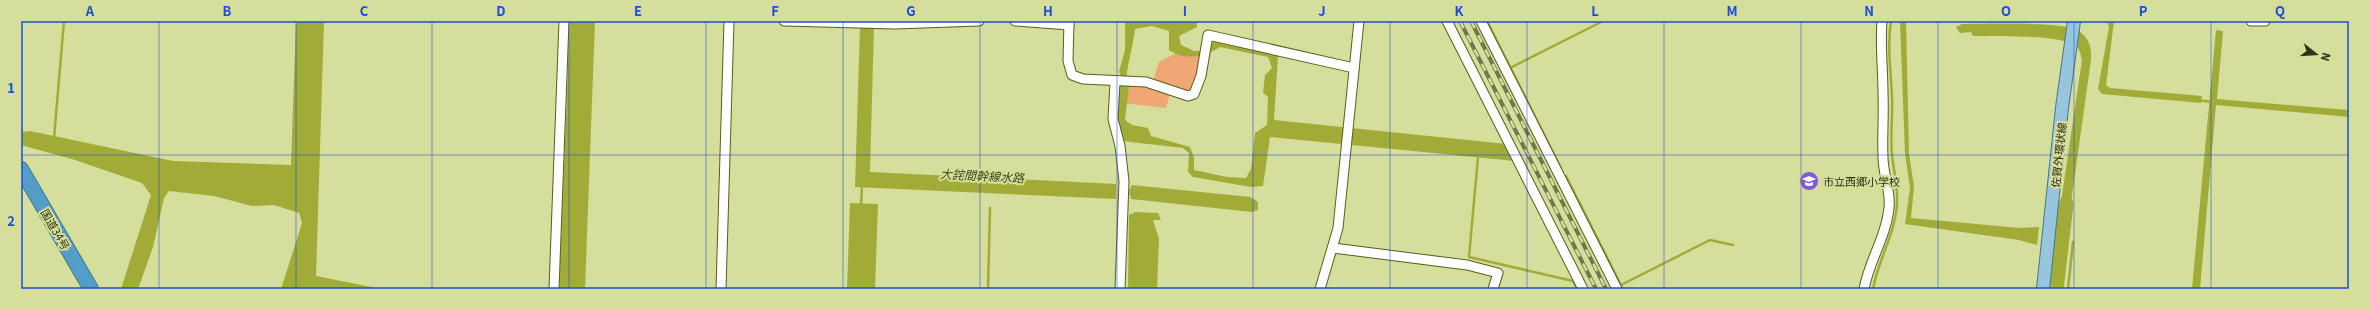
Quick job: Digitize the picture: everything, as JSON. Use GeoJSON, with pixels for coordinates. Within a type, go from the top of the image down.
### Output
{"type":"FeatureCollection","features":[{"type":"Feature","properties":{"kind":"highway","name":"国道34号"},"geometry":{"type":"LineString","coordinates":[[21,169],[91,289]]}},
{"type":"Feature","properties":{"kind":"main road","name":"佐賀外環状線"},"geometry":{"type":"LineString","coordinates":[[2043,289],[2069,51],[2074,21]]}},
{"type":"Feature","properties":{"kind":"street"},"geometry":{"type":"LineString","coordinates":[[554,289],[564,21]]}},
{"type":"Feature","properties":{"kind":"street"},"geometry":{"type":"LineString","coordinates":[[721,289],[729,21]]}},
{"type":"Feature","properties":{"kind":"street"},"geometry":{"type":"LineString","coordinates":[[784,21],[866,24],[979,21]]}},
{"type":"Feature","properties":{"kind":"street"},"geometry":{"type":"LineString","coordinates":[[1015,21],[1069,23],[1068,62],[1072,75],[1083,79],[1115,82],[1146,82],[1188,96],[1194,94],[1201,76],[1208,35],[1354,68]]}},
{"type":"Feature","properties":{"kind":"street"},"geometry":{"type":"LineString","coordinates":[[1320,289],[1338,228],[1359,21]]}},
{"type":"Feature","properties":{"kind":"street"},"geometry":{"type":"LineString","coordinates":[[1447,21],[1583,289]]}},
{"type":"Feature","properties":{"kind":"street"},"geometry":{"type":"LineString","coordinates":[[1481,21],[1617,289]]}},
{"type":"Feature","properties":{"kind":"street"},"geometry":{"type":"LineString","coordinates":[[1864,289],[1867,275],[1881,242],[1889,209],[1889,188],[1882,159],[1884,92],[1881,40],[1882,21]]}},
{"type":"Feature","properties":{"kind":"street"},"geometry":{"type":"LineString","coordinates":[[2251,21],[2265,21]]}},
{"type":"Feature","properties":{"kind":"street"},"geometry":{"type":"LineString","coordinates":[[1115,82],[1113,119],[1120,146],[1123,193],[1120,289]]}},
{"type":"Feature","properties":{"kind":"street"},"geometry":{"type":"LineString","coordinates":[[1333,248],[1467,265],[1498,273],[1493,289]]}},
{"type":"Feature","properties":{"kind":"shaded area"},"geometry":{"type":"Polygon","coordinates":[[[296,21],[324,21],[316,276],[382,289],[281,289],[302,223],[299,213],[274,205],[252,206],[214,196],[169,191],[164,198],[153,247],[138,289],[121,289],[151,195],[142,183],[75,160],[21,145],[21,132],[30,131],[173,161],[291,165],[296,21]]]}},
{"type":"Feature","properties":{"kind":"shaded area"},"geometry":{"type":"Polygon","coordinates":[[[570,21],[595,21],[585,289],[559,289],[570,21]]]}},
{"type":"Feature","properties":{"kind":"shaded area"},"geometry":{"type":"Polygon","coordinates":[[[1118,21],[1197,21],[1197,27],[1179,36],[1181,45],[1194,51],[1207,51],[1210,44],[1215,41],[1278,56],[1274,120],[1506,144],[1515,161],[1270,137],[1263,186],[1251,187],[1193,177],[1188,172],[1189,153],[1183,148],[1122,141],[1116,117],[1118,89],[1122,78],[1119,72],[1125,50],[1125,22],[1118,21]],[[1152,26],[1135,29],[1126,82],[1129,85],[1125,120],[1132,125],[1148,128],[1151,136],[1190,147],[1194,158],[1194,170],[1227,177],[1246,178],[1251,169],[1255,133],[1267,125],[1268,97],[1263,93],[1265,75],[1272,68],[1268,57],[1220,47],[1201,55],[1188,57],[1181,56],[1169,50],[1169,31],[1152,26]]]}},
{"type":"Feature","properties":{"kind":"shaded area"},"geometry":{"type":"Polygon","coordinates":[[[1900,21],[1906,21],[1909,153],[1914,187],[1911,218],[2020,228],[2039,227],[2037,245],[2019,240],[1905,224],[1910,188],[1905,153],[1900,21]]]}},
{"type":"Feature","properties":{"kind":"shaded area"},"geometry":{"type":"Polygon","coordinates":[[[2107,21],[2114,21],[2106,85],[2110,88],[2202,96],[2201,103],[2102,94],[2098,89],[2109,27],[2107,21]]]}},
{"type":"Feature","properties":{"kind":"shaded area"},"geometry":{"type":"Polygon","coordinates":[[[1962,24],[2042,24],[2058,26],[2079,31],[2087,40],[2091,51],[2091,60],[2068,224],[2058,222],[2082,60],[2078,49],[2073,44],[2064,41],[2039,37],[1973,36],[1971,32],[1960,33],[1956,27],[1962,24]]]}},
{"type":"Feature","properties":{"kind":"shaded area"},"geometry":{"type":"Polygon","coordinates":[[[860,27],[874,27],[870,172],[1116,184],[1116,199],[855,187],[860,27]]]}},
{"type":"Feature","properties":{"kind":"shaded area"},"geometry":{"type":"Polygon","coordinates":[[[2216,30],[2223,31],[2217,99],[2349,110],[2349,117],[2216,105],[2200,289],[2192,289],[2216,30]]]}},
{"type":"Feature","properties":{"kind":"shaded area"},"geometry":{"type":"Polygon","coordinates":[[[1178,52],[1208,55],[1196,100],[1170,94],[1166,108],[1121,103],[1124,75],[1153,81],[1159,62],[1178,52]]]}},
{"type":"Feature","properties":{"kind":"shaded area"},"geometry":{"type":"Polygon","coordinates":[[[1132,185],[1250,197],[1258,202],[1258,210],[1252,212],[1131,199],[1129,191],[1132,185]]]}},
{"type":"Feature","properties":{"kind":"shaded area"},"geometry":{"type":"Polygon","coordinates":[[[850,203],[878,204],[875,289],[847,289],[850,203]]]}},
{"type":"Feature","properties":{"kind":"shaded area"},"geometry":{"type":"Polygon","coordinates":[[[1135,212],[1158,213],[1161,220],[1153,220],[1159,239],[1157,289],[1128,289],[1129,215],[1135,212]]]}},
{"type":"Feature","properties":{"kind":"shaded area"},"geometry":{"type":"Polygon","coordinates":[[[2057,231],[2068,232],[2061,289],[2050,289],[2057,231]]]}},
{"type":"Feature","properties":{"kind":"waterway"},"geometry":{"type":"LineString","coordinates":[[54,138],[64,21]]}},
{"type":"Feature","properties":{"kind":"waterway"},"geometry":{"type":"LineString","coordinates":[[1487,21],[1561,168]]}},
{"type":"Feature","properties":{"kind":"waterway"},"geometry":{"type":"LineString","coordinates":[[1510,68],[1603,21]]}},
{"type":"Feature","properties":{"kind":"waterway"},"geometry":{"type":"LineString","coordinates":[[1873,289],[1875,278],[1893,226],[1897,204],[1891,148],[1892,104],[1889,49],[1891,21]]}},
{"type":"Feature","properties":{"kind":"waterway"},"geometry":{"type":"LineString","coordinates":[[2198,100],[2211,102]]}},
{"type":"Feature","properties":{"kind":"waterway"},"geometry":{"type":"LineString","coordinates":[[1478,157],[1469,257],[1573,281],[1577,289]]}},
{"type":"Feature","properties":{"kind":"waterway"},"geometry":{"type":"LineString","coordinates":[[1566,176],[1623,289]]}},
{"type":"Feature","properties":{"kind":"waterway"},"geometry":{"type":"LineString","coordinates":[[861,206],[862,185]]}},
{"type":"Feature","properties":{"kind":"waterway"},"geometry":{"type":"LineString","coordinates":[[2056,289],[2066,204]]}},
{"type":"Feature","properties":{"kind":"waterway"},"geometry":{"type":"LineString","coordinates":[[988,289],[990,208]]}},
{"type":"Feature","properties":{"kind":"waterway"},"geometry":{"type":"LineString","coordinates":[[1621,285],[1710,240],[1733,245]]}},
{"type":"Feature","properties":{"kind":"waterway"},"geometry":{"type":"LineString","coordinates":[[2068,289],[2073,242]]}},
{"type":"Feature","properties":{"kind":"railway"},"geometry":{"type":"LineString","coordinates":[[1460,21],[1596,289]]}},
{"type":"Feature","properties":{"kind":"railway"},"geometry":{"type":"LineString","coordinates":[[1471,21],[1606,289]]}},
{"type":"Feature","properties":{"kind":"place","name":"市立西郷小学校"},"geometry":{"type":"Point","coordinates":[1809,181]}},
{"type":"Feature","properties":{"kind":"water label","name":"大詫間幹線水路"},"geometry":{"type":"Point","coordinates":[982,175]}}]}
